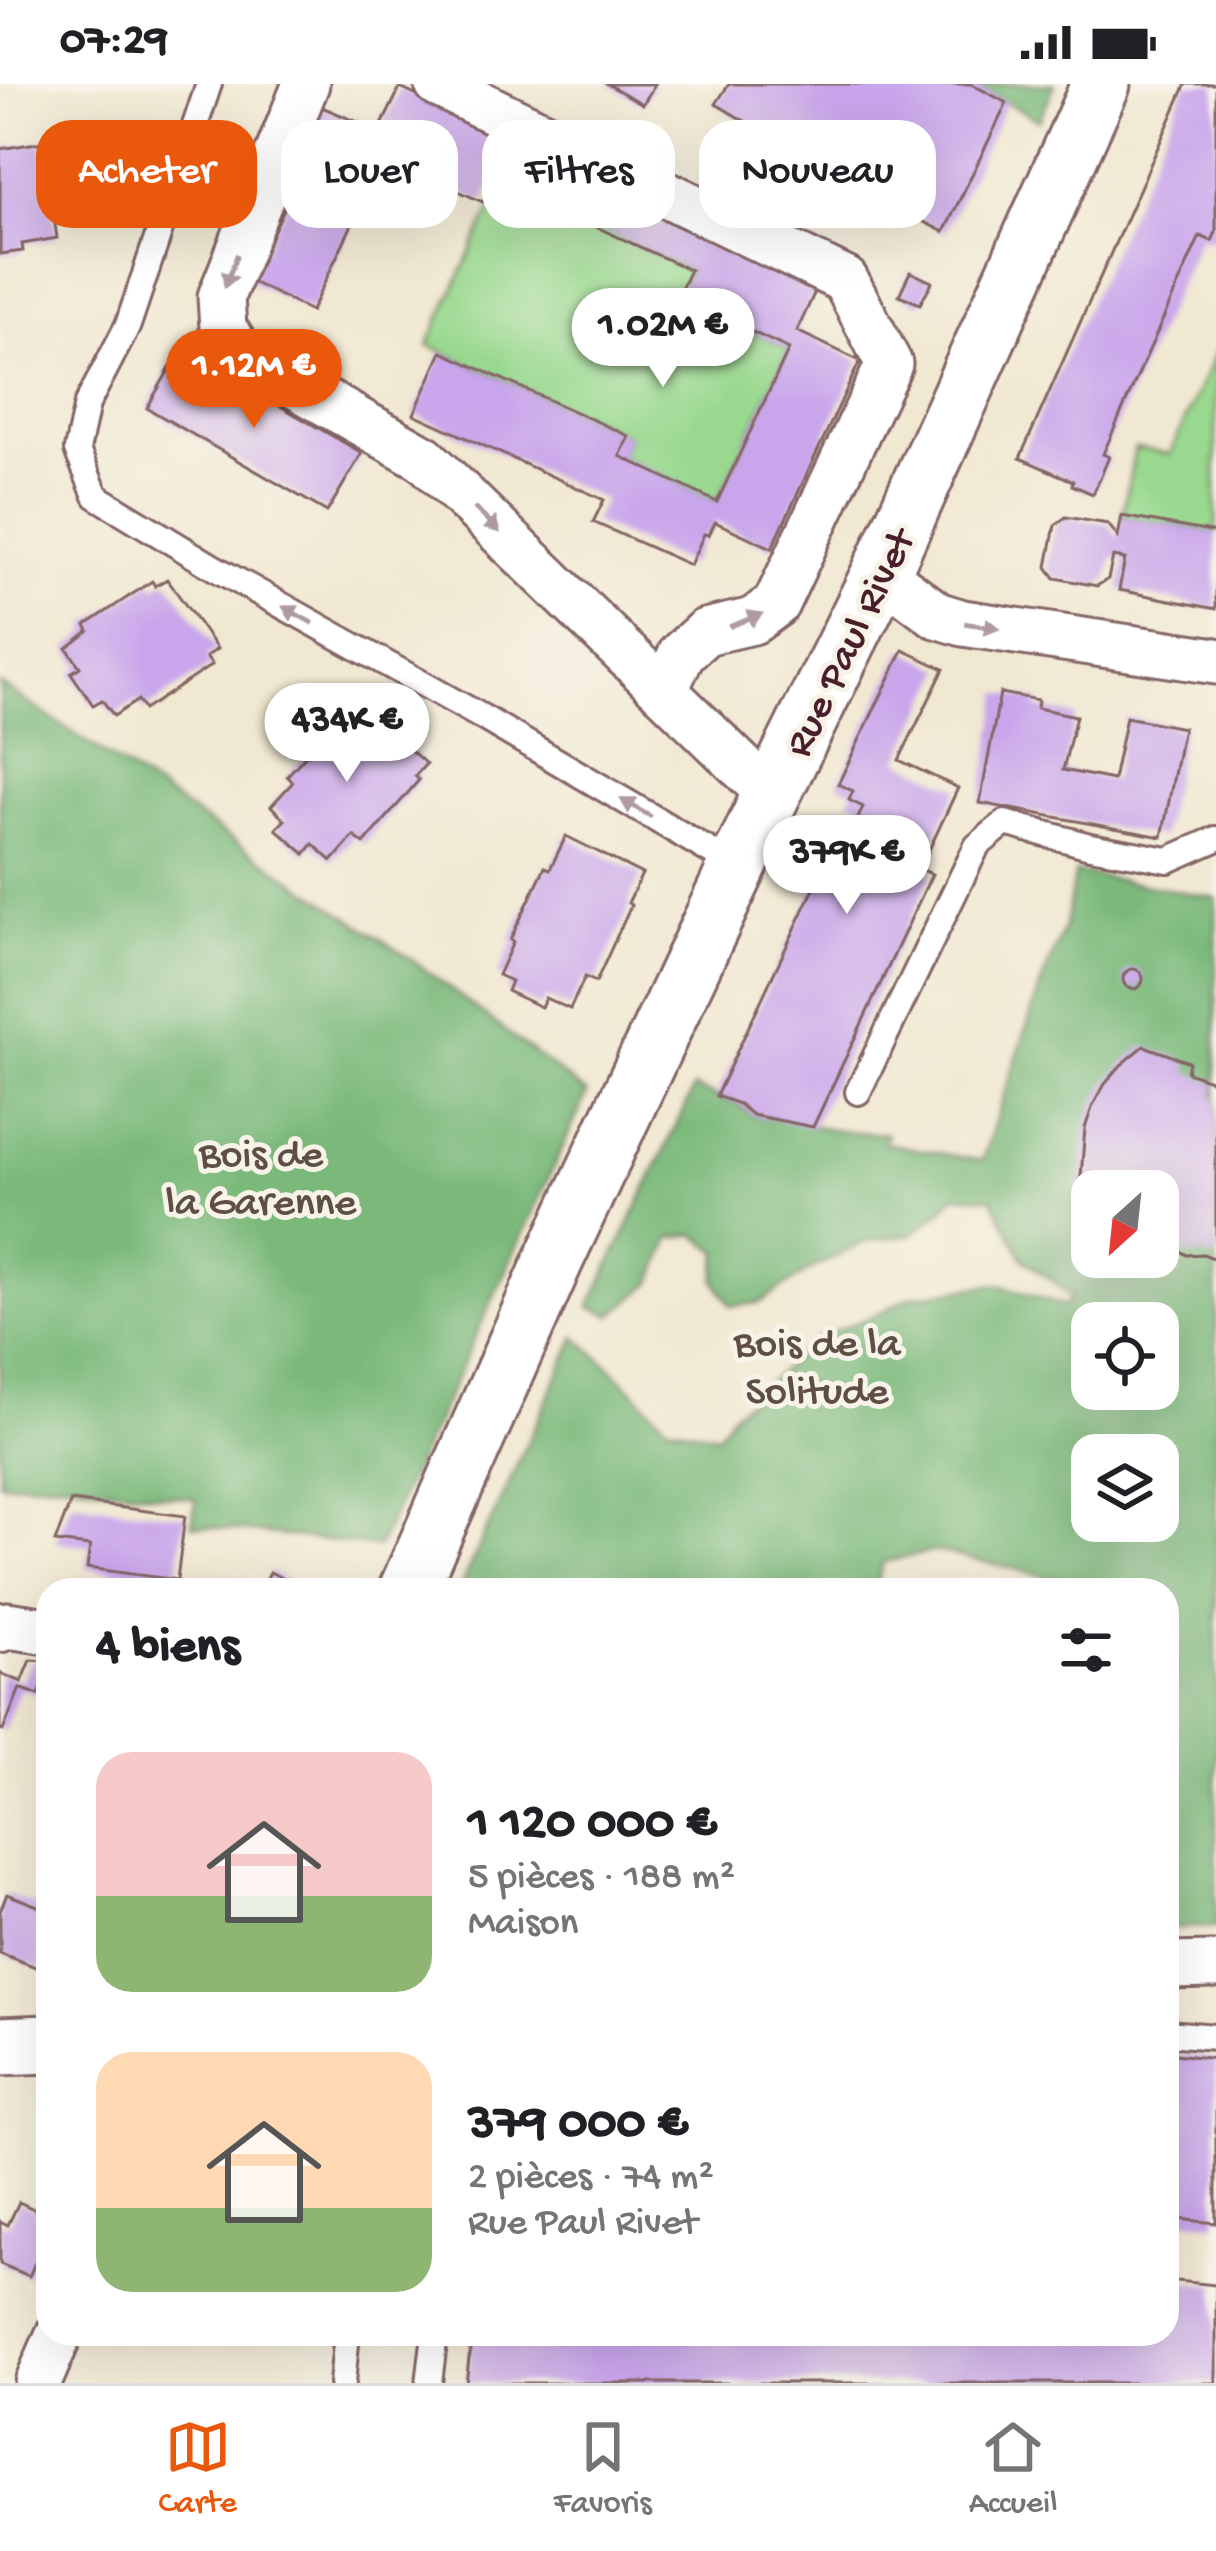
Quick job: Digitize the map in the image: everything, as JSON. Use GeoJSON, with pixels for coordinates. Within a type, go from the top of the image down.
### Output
{"type":"FeatureCollection","features":[{"type":"Feature","properties":{"kind":"street"},"geometry":{"type":"LineString","coordinates":[[306,84],[221,297],[223,328],[240,355],[424,458],[771,795]]}},
{"type":"Feature","properties":{"kind":"street"},"geometry":{"type":"LineString","coordinates":[[438,84],[845,280],[889,364],[776,604],[753,621],[705,632],[682,653],[664,692]]}},
{"type":"Feature","properties":{"kind":"street","name":"Rue Paul Rivet"},"geometry":{"type":"LineString","coordinates":[[413,1578],[554,1260],[771,795],[881,573],[1101,84]]}},
{"type":"Feature","properties":{"kind":"street"},"geometry":{"type":"LineString","coordinates":[[881,573],[937,615],[963,623],[1216,661]]}},
{"type":"Feature","properties":{"kind":"street"},"geometry":{"type":"LineString","coordinates":[[0,1629],[7,1625],[36,1629]]}},
{"type":"Feature","properties":{"kind":"street"},"geometry":{"type":"LineString","coordinates":[[1179,1966],[1216,1965]]}},
{"type":"Feature","properties":{"kind":"street"},"geometry":{"type":"LineString","coordinates":[[0,2046],[36,2044]]}},
{"type":"Feature","properties":{"kind":"street"},"geometry":{"type":"LineString","coordinates":[[38,2383],[54,2346]]}},
{"type":"Feature","properties":{"kind":"lane"},"geometry":{"type":"LineString","coordinates":[[209,84],[128,325],[87,404],[76,450],[96,496],[737,867]]}},
{"type":"Feature","properties":{"kind":"lane"},"geometry":{"type":"LineString","coordinates":[[858,1092],[977,845],[1005,823],[1090,846],[1168,860],[1216,839]]}},
{"type":"Feature","properties":{"kind":"lane"},"geometry":{"type":"LineString","coordinates":[[1179,2034],[1216,2037]]}},
{"type":"Feature","properties":{"kind":"lane"},"geometry":{"type":"LineString","coordinates":[[342,2383],[345,2346]]}},
{"type":"Feature","properties":{"kind":"lane"},"geometry":{"type":"LineString","coordinates":[[429,2383],[434,2346]]}},
{"type":"Feature","properties":{"kind":"green space"},"geometry":{"type":"Polygon","coordinates":[[[971,84],[1055,84],[1039,120],[971,84]]]}},
{"type":"Feature","properties":{"kind":"green space"},"geometry":{"type":"Polygon","coordinates":[[[483,228],[599,228],[690,270],[678,298],[789,349],[717,502],[620,456],[628,436],[428,345],[483,228]]]}},
{"type":"Feature","properties":{"kind":"green space"},"geometry":{"type":"Polygon","coordinates":[[[1216,351],[1216,533],[1122,516],[1135,448],[1170,454],[1216,351]]]}},
{"type":"Feature","properties":{"kind":"green space","name":"Bois de la Garenne"},"geometry":{"type":"Polygon","coordinates":[[[0,684],[411,959],[587,1094],[378,1547],[192,1525],[196,1499],[67,1482],[0,1483],[0,684]]]}},
{"type":"Feature","properties":{"kind":"green space","name":"Bois de la Solitude"},"geometry":{"type":"Polygon","coordinates":[[[1075,872],[1216,898],[1216,1927],[1179,1928],[1179,1578],[1055,1578],[936,1551],[883,1562],[878,1578],[465,1578],[576,1337],[667,1425],[717,1435],[733,1412],[816,1338],[913,1296],[998,1284],[1065,1306],[1071,1296],[1023,1258],[992,1198],[955,1195],[913,1234],[867,1241],[759,1303],[731,1306],[715,1280],[719,1252],[694,1234],[671,1238],[652,1283],[612,1315],[590,1307],[694,1088],[752,1115],[887,1134],[884,1143],[982,1161],[1065,925],[1075,872]]]}},
{"type":"Feature","properties":{"kind":"building"},"geometry":{"type":"Polygon","coordinates":[[[607,84],[655,84],[643,104],[607,84]]]}},
{"type":"Feature","properties":{"kind":"building"},"geometry":{"type":"Polygon","coordinates":[[[729,84],[971,84],[1007,103],[944,232],[936,228],[936,120],[743,120],[716,104],[729,84]]]}},
{"type":"Feature","properties":{"kind":"building"},"geometry":{"type":"Polygon","coordinates":[[[1186,84],[1216,84],[1216,232],[1212,241],[1200,236],[1103,454],[1109,457],[1093,494],[1020,458],[1186,84]]]}},
{"type":"Feature","properties":{"kind":"building"},"geometry":{"type":"Polygon","coordinates":[[[400,88],[482,125],[482,202],[458,191],[458,120],[384,120],[400,88]]]}},
{"type":"Feature","properties":{"kind":"building"},"geometry":{"type":"Polygon","coordinates":[[[317,105],[353,120],[310,120],[317,105]]]}},
{"type":"Feature","properties":{"kind":"building"},"geometry":{"type":"Polygon","coordinates":[[[36,143],[36,228],[56,228],[57,238],[22,244],[23,251],[0,254],[0,149],[36,143]]]}},
{"type":"Feature","properties":{"kind":"building"},"geometry":{"type":"Polygon","coordinates":[[[281,215],[281,228],[350,228],[311,311],[250,281],[281,215]]]}},
{"type":"Feature","properties":{"kind":"building"},"geometry":{"type":"Polygon","coordinates":[[[675,225],[818,285],[797,331],[860,361],[772,548],[715,522],[690,565],[593,522],[604,500],[414,414],[442,352],[629,436],[620,456],[717,502],[789,349],[677,297],[690,270],[599,228],[675,225]]]}},
{"type":"Feature","properties":{"kind":"building"},"geometry":{"type":"Polygon","coordinates":[[[910,272],[932,282],[920,304],[899,295],[910,272]]]}},
{"type":"Feature","properties":{"kind":"building"},"geometry":{"type":"Polygon","coordinates":[[[181,349],[362,453],[327,512],[147,408],[181,349]]]}},
{"type":"Feature","properties":{"kind":"building"},"geometry":{"type":"Polygon","coordinates":[[[1122,516],[1216,533],[1216,609],[1119,590],[1125,559],[1113,557],[1108,579],[1097,586],[1055,578],[1047,567],[1055,525],[1066,517],[1108,524],[1118,537],[1122,516]]]}},
{"type":"Feature","properties":{"kind":"building"},"geometry":{"type":"Polygon","coordinates":[[[167,579],[217,649],[206,657],[212,665],[144,710],[138,700],[114,716],[102,700],[93,705],[71,673],[80,667],[67,648],[89,631],[86,625],[152,581],[155,586],[167,579]]]}},
{"type":"Feature","properties":{"kind":"building"},"geometry":{"type":"Polygon","coordinates":[[[903,650],[944,669],[899,760],[958,788],[920,869],[932,874],[813,1127],[752,1115],[739,1104],[716,1096],[841,831],[850,836],[863,807],[849,800],[853,791],[838,784],[903,650]]]}},
{"type":"Feature","properties":{"kind":"building"},"geometry":{"type":"Polygon","coordinates":[[[1000,693],[1038,700],[1037,708],[1076,716],[1063,770],[1113,780],[1126,717],[1183,728],[1162,837],[980,803],[1000,693]]]}},
{"type":"Feature","properties":{"kind":"building"},"geometry":{"type":"Polygon","coordinates":[[[360,705],[426,764],[415,776],[419,780],[364,844],[354,836],[332,861],[313,844],[305,854],[276,829],[285,820],[271,806],[293,782],[287,776],[343,714],[348,718],[360,705]]]}},
{"type":"Feature","properties":{"kind":"building"},"geometry":{"type":"Polygon","coordinates":[[[566,836],[642,874],[596,982],[585,977],[570,1009],[545,998],[541,1007],[507,991],[511,981],[498,975],[545,867],[550,869],[566,836]]]}},
{"type":"Feature","properties":{"kind":"building"},"geometry":{"type":"Polygon","coordinates":[[[1133,969],[1143,979],[1133,989],[1123,979],[1133,969]]]}},
{"type":"Feature","properties":{"kind":"building"},"geometry":{"type":"Polygon","coordinates":[[[1144,1046],[1189,1062],[1187,1072],[1216,1082],[1216,1259],[1179,1250],[1179,1170],[1082,1170],[1085,1128],[1093,1105],[1121,1065],[1144,1046]]]}},
{"type":"Feature","properties":{"kind":"building"},"geometry":{"type":"Polygon","coordinates":[[[71,1501],[185,1516],[177,1578],[87,1568],[90,1546],[55,1542],[71,1501]]]}},
{"type":"Feature","properties":{"kind":"building"},"geometry":{"type":"Polygon","coordinates":[[[31,1660],[36,1660],[36,1694],[20,1688],[0,1730],[0,1673],[22,1682],[31,1660]]]}},
{"type":"Feature","properties":{"kind":"building"},"geometry":{"type":"Polygon","coordinates":[[[7,1894],[36,1905],[36,1967],[0,1953],[0,1911],[7,1894]]]}},
{"type":"Feature","properties":{"kind":"building"},"geometry":{"type":"Polygon","coordinates":[[[1179,2054],[1216,2059],[1216,2223],[1179,2219],[1179,2054]]]}},
{"type":"Feature","properties":{"kind":"building"},"geometry":{"type":"Polygon","coordinates":[[[19,2202],[36,2210],[36,2261],[29,2276],[0,2264],[0,2221],[8,2225],[19,2202]]]}},
{"type":"Feature","properties":{"kind":"building"},"geometry":{"type":"Polygon","coordinates":[[[1179,2281],[1216,2285],[1216,2383],[466,2383],[471,2346],[1179,2346],[1179,2281]]]}}]}
